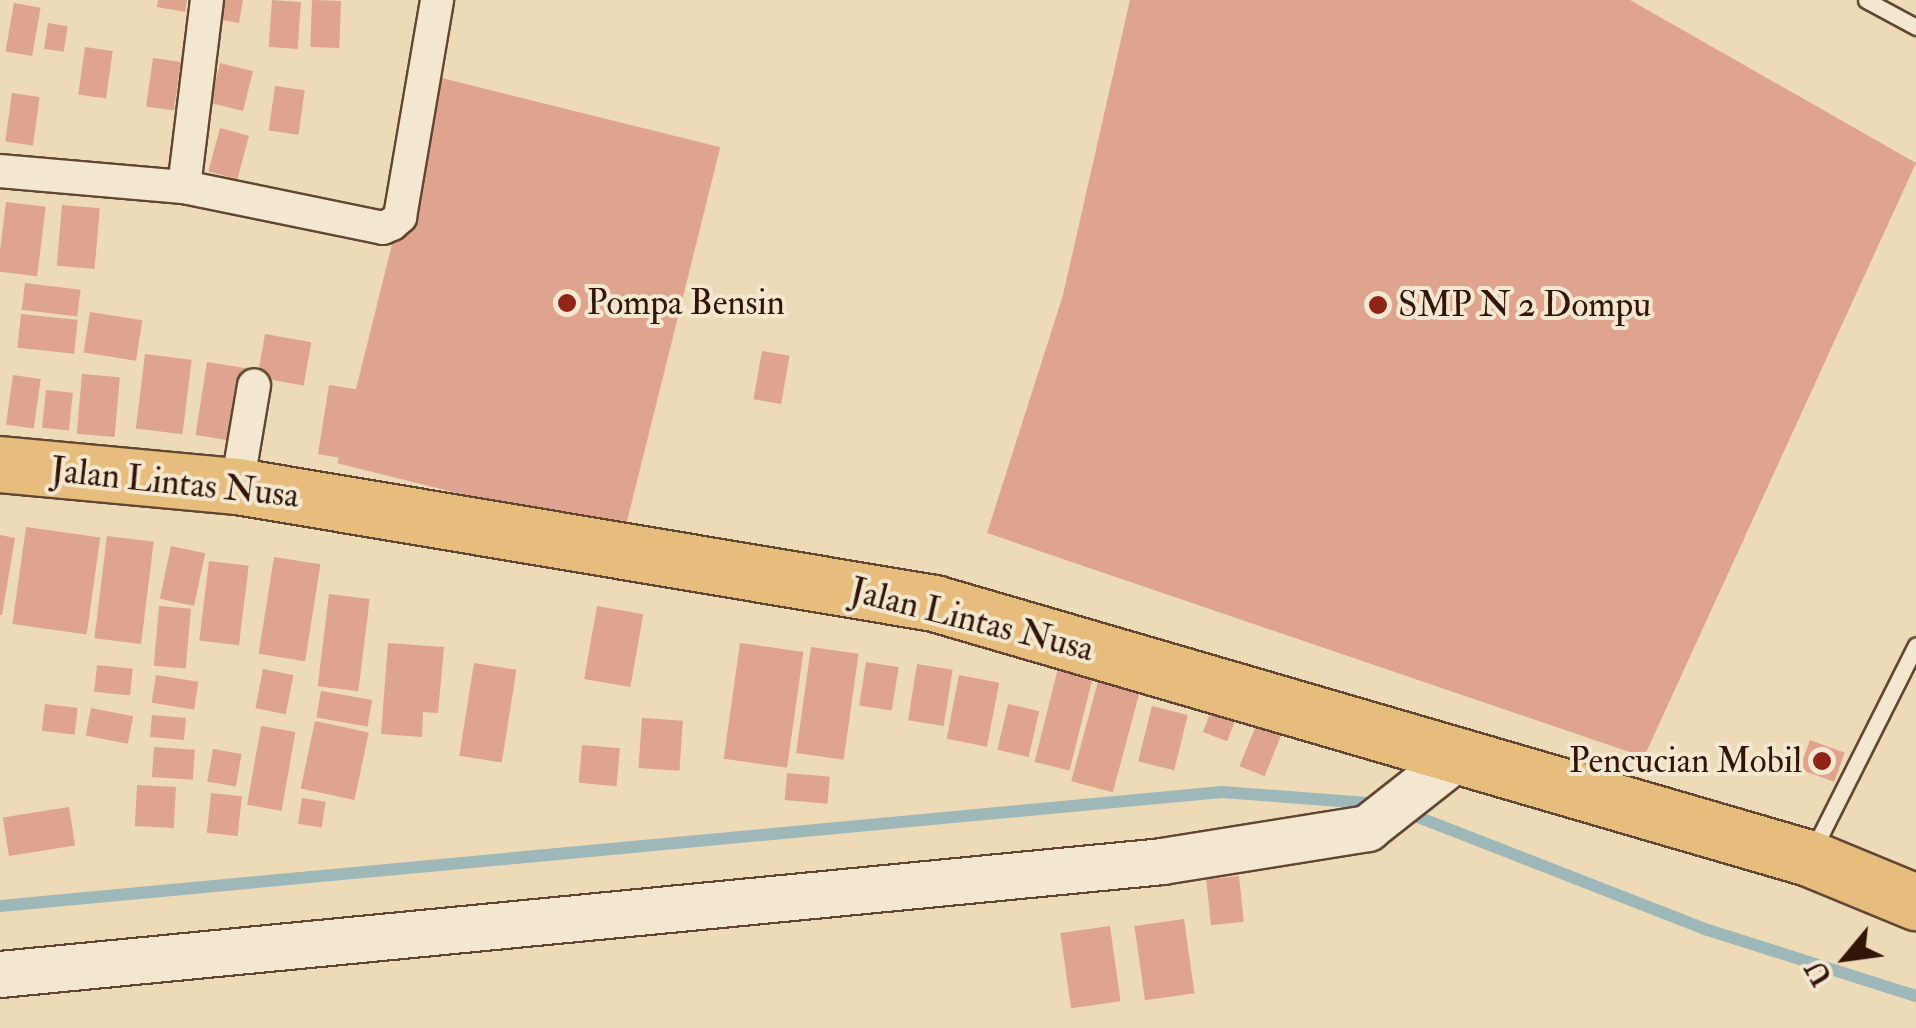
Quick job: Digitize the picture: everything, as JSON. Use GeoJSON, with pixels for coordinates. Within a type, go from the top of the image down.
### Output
{"type":"FeatureCollection","features":[{"type":"Feature","properties":{"kind":"highway","name":"Jalan Lintas Nusa"},"geometry":{"type":"LineString","coordinates":[[0,464],[237,486],[934,603],[1448,765],[1809,858],[1916,902]]}},
{"type":"Feature","properties":{"kind":"street"},"geometry":{"type":"LineString","coordinates":[[184,186],[207,0]]}},
{"type":"Feature","properties":{"kind":"street"},"geometry":{"type":"LineString","coordinates":[[0,171],[184,186],[383,228],[400,218],[436,0]]}},
{"type":"Feature","properties":{"kind":"street"},"geometry":{"type":"LineString","coordinates":[[237,486],[254,385]]}},
{"type":"Feature","properties":{"kind":"street"},"geometry":{"type":"LineString","coordinates":[[0,974],[1004,881],[1367,828],[1448,765]]}},
{"type":"Feature","properties":{"kind":"lane"},"geometry":{"type":"LineString","coordinates":[[1866,0],[1916,27]]}},
{"type":"Feature","properties":{"kind":"lane"},"geometry":{"type":"LineString","coordinates":[[1809,858],[1916,645]]}},
{"type":"Feature","properties":{"kind":"building"},"geometry":{"type":"Polygon","coordinates":[[[158,0],[187,0],[185,12],[157,7],[158,0]]]}},
{"type":"Feature","properties":{"kind":"building"},"geometry":{"type":"Polygon","coordinates":[[[214,0],[243,0],[239,23],[212,18],[214,0]]]}},
{"type":"Feature","properties":{"kind":"building"},"geometry":{"type":"Polygon","coordinates":[[[272,0],[301,2],[298,49],[269,47],[272,0]]]}},
{"type":"Feature","properties":{"kind":"building"},"geometry":{"type":"Polygon","coordinates":[[[312,0],[341,1],[339,48],[310,47],[312,0]]]}},
{"type":"Feature","properties":{"kind":"building"},"geometry":{"type":"Polygon","coordinates":[[[1130,0],[1630,0],[1916,163],[1644,757],[987,533],[1063,295],[1130,0]]]}},
{"type":"Feature","properties":{"kind":"building"},"geometry":{"type":"Polygon","coordinates":[[[14,3],[41,8],[32,56],[5,51],[14,3]]]}},
{"type":"Feature","properties":{"kind":"building"},"geometry":{"type":"Polygon","coordinates":[[[48,23],[68,26],[64,52],[44,49],[48,23]]]}},
{"type":"Feature","properties":{"kind":"building"},"geometry":{"type":"Polygon","coordinates":[[[85,47],[113,51],[106,98],[78,95],[85,47]]]}},
{"type":"Feature","properties":{"kind":"building"},"geometry":{"type":"Polygon","coordinates":[[[153,58],[181,62],[174,110],[146,107],[153,58]]]}},
{"type":"Feature","properties":{"kind":"building"},"geometry":{"type":"Polygon","coordinates":[[[220,63],[253,71],[243,111],[210,103],[220,63]]]}},
{"type":"Feature","properties":{"kind":"building"},"geometry":{"type":"Polygon","coordinates":[[[434,76],[720,147],[624,535],[337,463],[434,76]]]}},
{"type":"Feature","properties":{"kind":"building"},"geometry":{"type":"Polygon","coordinates":[[[275,86],[305,90],[298,135],[269,131],[275,86]]]}},
{"type":"Feature","properties":{"kind":"building"},"geometry":{"type":"Polygon","coordinates":[[[12,93],[40,97],[33,145],[5,142],[12,93]]]}},
{"type":"Feature","properties":{"kind":"building"},"geometry":{"type":"Polygon","coordinates":[[[220,128],[249,136],[237,179],[208,171],[220,128]]]}},
{"type":"Feature","properties":{"kind":"building"},"geometry":{"type":"Polygon","coordinates":[[[6,202],[46,207],[37,276],[0,272],[6,202]]]}},
{"type":"Feature","properties":{"kind":"building"},"geometry":{"type":"Polygon","coordinates":[[[62,205],[100,208],[95,269],[57,266],[62,205]]]}},
{"type":"Feature","properties":{"kind":"building"},"geometry":{"type":"Polygon","coordinates":[[[25,283],[81,290],[77,317],[22,310],[25,283]]]}},
{"type":"Feature","properties":{"kind":"building"},"geometry":{"type":"Polygon","coordinates":[[[90,312],[142,320],[136,361],[84,352],[90,312]]]}},
{"type":"Feature","properties":{"kind":"building"},"geometry":{"type":"Polygon","coordinates":[[[21,314],[78,320],[74,354],[17,348],[21,314]]]}},
{"type":"Feature","properties":{"kind":"building"},"geometry":{"type":"Polygon","coordinates":[[[265,334],[311,342],[304,385],[257,377],[265,334]]]}},
{"type":"Feature","properties":{"kind":"building"},"geometry":{"type":"Polygon","coordinates":[[[762,351],[790,356],[781,404],[753,399],[762,351]]]}},
{"type":"Feature","properties":{"kind":"building"},"geometry":{"type":"Polygon","coordinates":[[[145,354],[192,360],[183,434],[136,428],[145,354]]]}},
{"type":"Feature","properties":{"kind":"building"},"geometry":{"type":"Polygon","coordinates":[[[207,362],[249,369],[238,442],[195,435],[207,362]]]}},
{"type":"Feature","properties":{"kind":"building"},"geometry":{"type":"Polygon","coordinates":[[[82,374],[120,377],[115,437],[77,434],[82,374]]]}},
{"type":"Feature","properties":{"kind":"building"},"geometry":{"type":"Polygon","coordinates":[[[13,375],[41,379],[34,428],[6,425],[13,375]]]}},
{"type":"Feature","properties":{"kind":"building"},"geometry":{"type":"Polygon","coordinates":[[[329,385],[369,391],[358,460],[318,454],[329,385]]]}},
{"type":"Feature","properties":{"kind":"building"},"geometry":{"type":"Polygon","coordinates":[[[46,390],[73,393],[69,431],[42,428],[46,390]]]}},
{"type":"Feature","properties":{"kind":"building"},"geometry":{"type":"Polygon","coordinates":[[[26,527],[100,537],[87,634],[12,624],[26,527]]]}},
{"type":"Feature","properties":{"kind":"building"},"geometry":{"type":"Polygon","coordinates":[[[0,535],[15,538],[2,615],[0,615],[0,535]]]}},
{"type":"Feature","properties":{"kind":"building"},"geometry":{"type":"Polygon","coordinates":[[[107,536],[154,542],[141,644],[94,638],[107,536]]]}},
{"type":"Feature","properties":{"kind":"building"},"geometry":{"type":"Polygon","coordinates":[[[171,546],[205,553],[194,606],[160,599],[171,546]]]}},
{"type":"Feature","properties":{"kind":"building"},"geometry":{"type":"Polygon","coordinates":[[[274,557],[320,564],[305,661],[259,654],[274,557]]]}},
{"type":"Feature","properties":{"kind":"building"},"geometry":{"type":"Polygon","coordinates":[[[209,561],[249,566],[239,645],[199,640],[209,561]]]}},
{"type":"Feature","properties":{"kind":"building"},"geometry":{"type":"Polygon","coordinates":[[[329,594],[370,599],[358,691],[318,686],[329,594]]]}},
{"type":"Feature","properties":{"kind":"building"},"geometry":{"type":"Polygon","coordinates":[[[159,606],[191,609],[186,669],[154,666],[159,606]]]}},
{"type":"Feature","properties":{"kind":"building"},"geometry":{"type":"Polygon","coordinates":[[[597,606],[643,614],[630,687],[584,679],[597,606]]]}},
{"type":"Feature","properties":{"kind":"building"},"geometry":{"type":"Polygon","coordinates":[[[388,643],[444,647],[438,713],[423,712],[422,737],[381,734],[388,643]]]}},
{"type":"Feature","properties":{"kind":"building"},"geometry":{"type":"Polygon","coordinates":[[[740,643],[803,652],[787,768],[724,759],[740,643]]]}},
{"type":"Feature","properties":{"kind":"building"},"geometry":{"type":"Polygon","coordinates":[[[811,647],[859,654],[844,760],[796,753],[811,647]]]}},
{"type":"Feature","properties":{"kind":"building"},"geometry":{"type":"Polygon","coordinates":[[[1060,660],[1095,669],[1070,771],[1035,762],[1060,660]]]}},
{"type":"Feature","properties":{"kind":"building"},"geometry":{"type":"Polygon","coordinates":[[[866,662],[899,667],[892,711],[859,705],[866,662]]]}},
{"type":"Feature","properties":{"kind":"building"},"geometry":{"type":"Polygon","coordinates":[[[474,663],[516,670],[502,763],[459,756],[474,663]]]}},
{"type":"Feature","properties":{"kind":"building"},"geometry":{"type":"Polygon","coordinates":[[[917,664],[953,670],[944,726],[908,720],[917,664]]]}},
{"type":"Feature","properties":{"kind":"building"},"geometry":{"type":"Polygon","coordinates":[[[97,665],[133,669],[130,696],[94,692],[97,665]]]}},
{"type":"Feature","properties":{"kind":"building"},"geometry":{"type":"Polygon","coordinates":[[[263,669],[293,675],[286,714],[255,708],[263,669]]]}},
{"type":"Feature","properties":{"kind":"building"},"geometry":{"type":"Polygon","coordinates":[[[1100,674],[1142,685],[1113,792],[1071,781],[1100,674]]]}},
{"type":"Feature","properties":{"kind":"building"},"geometry":{"type":"Polygon","coordinates":[[[156,675],[198,682],[194,709],[152,703],[156,675]]]}},
{"type":"Feature","properties":{"kind":"building"},"geometry":{"type":"Polygon","coordinates":[[[959,675],[999,683],[987,747],[947,739],[959,675]]]}},
{"type":"Feature","properties":{"kind":"building"},"geometry":{"type":"Polygon","coordinates":[[[321,691],[372,700],[368,727],[316,718],[321,691]]]}},
{"type":"Feature","properties":{"kind":"building"},"geometry":{"type":"Polygon","coordinates":[[[1214,703],[1238,712],[1227,741],[1203,732],[1214,703]]]}},
{"type":"Feature","properties":{"kind":"building"},"geometry":{"type":"Polygon","coordinates":[[[45,704],[78,708],[74,735],[42,731],[45,704]]]}},
{"type":"Feature","properties":{"kind":"building"},"geometry":{"type":"Polygon","coordinates":[[[1008,704],[1039,711],[1029,757],[997,750],[1008,704]]]}},
{"type":"Feature","properties":{"kind":"building"},"geometry":{"type":"Polygon","coordinates":[[[1152,706],[1188,715],[1174,770],[1138,761],[1152,706]]]}},
{"type":"Feature","properties":{"kind":"building"},"geometry":{"type":"Polygon","coordinates":[[[91,708],[133,716],[128,744],[86,735],[91,708]]]}},
{"type":"Feature","properties":{"kind":"building"},"geometry":{"type":"Polygon","coordinates":[[[152,715],[186,718],[184,740],[150,737],[152,715]]]}},
{"type":"Feature","properties":{"kind":"building"},"geometry":{"type":"Polygon","coordinates":[[[642,718],[683,721],[679,771],[639,768],[642,718]]]}},
{"type":"Feature","properties":{"kind":"building"},"geometry":{"type":"Polygon","coordinates":[[[1259,718],[1284,728],[1265,776],[1240,766],[1259,718]]]}},
{"type":"Feature","properties":{"kind":"building"},"geometry":{"type":"Polygon","coordinates":[[[315,721],[369,732],[354,800],[301,788],[315,721]]]}},
{"type":"Feature","properties":{"kind":"building"},"geometry":{"type":"Polygon","coordinates":[[[261,726],[295,732],[282,811],[247,805],[261,726]]]}},
{"type":"Feature","properties":{"kind":"building","name":"Pencucian Mobil"},"geometry":{"type":"Polygon","coordinates":[[[1810,740],[1845,753],[1834,782],[1799,769],[1810,740]]]}},
{"type":"Feature","properties":{"kind":"building"},"geometry":{"type":"Polygon","coordinates":[[[582,745],[620,748],[617,786],[579,783],[582,745]]]}},
{"type":"Feature","properties":{"kind":"building"},"geometry":{"type":"Polygon","coordinates":[[[154,747],[195,750],[193,780],[152,777],[154,747]]]}},
{"type":"Feature","properties":{"kind":"building"},"geometry":{"type":"Polygon","coordinates":[[[213,749],[242,754],[236,787],[207,781],[213,749]]]}},
{"type":"Feature","properties":{"kind":"building"},"geometry":{"type":"Polygon","coordinates":[[[787,773],[830,777],[827,804],[785,800],[787,773]]]}},
{"type":"Feature","properties":{"kind":"building"},"geometry":{"type":"Polygon","coordinates":[[[137,785],[176,787],[174,828],[135,826],[137,785]]]}},
{"type":"Feature","properties":{"kind":"building"},"geometry":{"type":"Polygon","coordinates":[[[211,793],[242,796],[238,836],[207,833],[211,793]]]}},
{"type":"Feature","properties":{"kind":"building"},"geometry":{"type":"Polygon","coordinates":[[[302,798],[326,802],[322,827],[298,824],[302,798]]]}},
{"type":"Feature","properties":{"kind":"building"},"geometry":{"type":"Polygon","coordinates":[[[69,807],[75,846],[9,856],[3,817],[69,807]]]}},
{"type":"Feature","properties":{"kind":"building"},"geometry":{"type":"Polygon","coordinates":[[[1239,876],[1244,922],[1211,925],[1206,879],[1239,876]]]}},
{"type":"Feature","properties":{"kind":"building"},"geometry":{"type":"Polygon","coordinates":[[[1184,919],[1194,993],[1145,1000],[1134,926],[1184,919]]]}},
{"type":"Feature","properties":{"kind":"building"},"geometry":{"type":"Polygon","coordinates":[[[1110,926],[1121,1001],[1071,1008],[1060,933],[1110,926]]]}},
{"type":"Feature","properties":{"kind":"waterway"},"geometry":{"type":"LineString","coordinates":[[0,906],[1222,792],[1381,804]]}},
{"type":"Feature","properties":{"kind":"waterway"},"geometry":{"type":"LineString","coordinates":[[1405,812],[1708,930],[1916,996]]}},
{"type":"Feature","properties":{"kind":"place","name":"Pompa Bensin"},"geometry":{"type":"Point","coordinates":[567,303]}},
{"type":"Feature","properties":{"kind":"place","name":"SMP N 2 Dompu"},"geometry":{"type":"Point","coordinates":[1378,305]}},
{"type":"Feature","properties":{"kind":"place","name":"Pencucian Mobil"},"geometry":{"type":"Point","coordinates":[1822,761]}}]}
